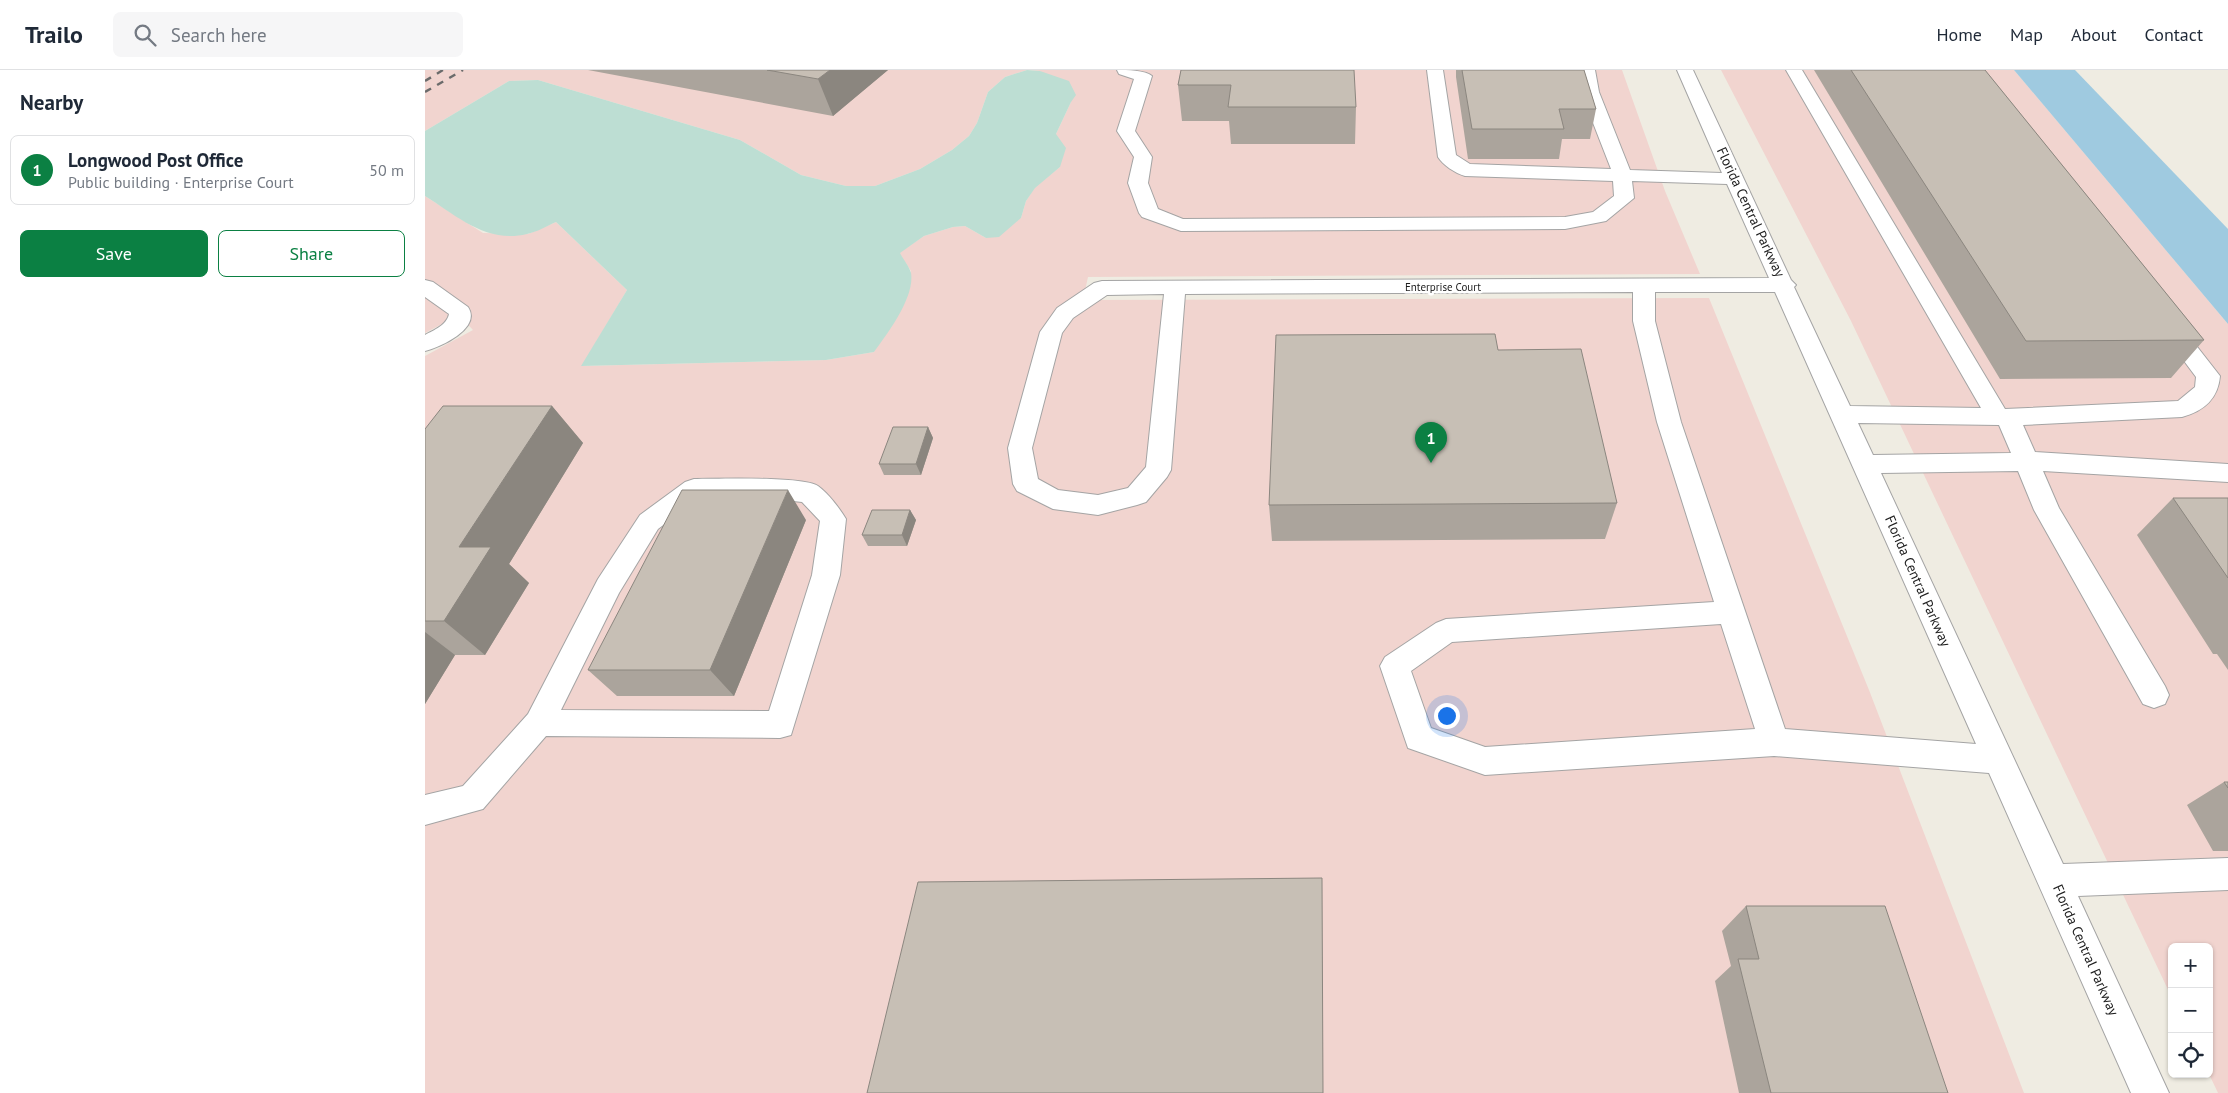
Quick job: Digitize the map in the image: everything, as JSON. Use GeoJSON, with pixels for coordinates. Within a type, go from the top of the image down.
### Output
{"type":"FeatureCollection","features":[{"type":"Feature","properties":{"kind":"street"},"geometry":{"type":"LineString","coordinates":[[1125,70],[1143,76],[1126,131],[1143,156],[1138,183],[1149,213],[1181,225],[1565,223],[1599,217],[1625,198],[1622,174],[1590,92],[1587,70]]}},
{"type":"Feature","properties":{"kind":"street"},"geometry":{"type":"LineString","coordinates":[[1435,70],[1447,157],[1465,170],[1736,179]]}},
{"type":"Feature","properties":{"kind":"street","name":"Florida Central Parkway"},"geometry":{"type":"LineString","coordinates":[[1685,70],[1785,285],[2150,1093]]}},
{"type":"Feature","properties":{"kind":"street"},"geometry":{"type":"LineString","coordinates":[[1794,70],[2003,417],[2027,461],[2047,510],[2154,695]]}},
{"type":"Feature","properties":{"kind":"street","name":"Enterprise Court"},"geometry":{"type":"LineString","coordinates":[[1175,288],[1158,470],[1137,496],[1098,505],[1053,499],[1026,484],[1020,448],[1051,332],[1065,313],[1102,288],[1785,285]]}},
{"type":"Feature","properties":{"kind":"street"},"geometry":{"type":"LineString","coordinates":[[1644,286],[1644,321],[1669,422],[1774,742]]}},
{"type":"Feature","properties":{"kind":"street"},"geometry":{"type":"LineString","coordinates":[[425,287],[460,312],[459,321],[448,332],[425,344]]}},
{"type":"Feature","properties":{"kind":"street"},"geometry":{"type":"LineString","coordinates":[[1843,414],[2003,417],[2182,409],[2196,401],[2207,390],[2208,376],[2154,307]]}},
{"type":"Feature","properties":{"kind":"street"},"geometry":{"type":"LineString","coordinates":[[1865,464],[1961,464],[2027,461],[2228,473]]}},
{"type":"Feature","properties":{"kind":"street"},"geometry":{"type":"LineString","coordinates":[[425,810],[472,799],[539,723],[608,587],[649,522],[694,489],[758,488],[809,492],[833,518],[826,575],[780,725],[539,723]]}},
{"type":"Feature","properties":{"kind":"street"},"geometry":{"type":"LineString","coordinates":[[1731,612],[1447,630],[1395,666],[1419,738],[1485,761],[1774,742],[1999,760]]}},
{"type":"Feature","properties":{"kind":"street"},"geometry":{"type":"LineString","coordinates":[[2055,881],[2228,874]]}},
{"type":"Feature","properties":{"kind":"shaded area"},"geometry":{"type":"Polygon","coordinates":[[[425,70],[1027,70],[1005,77],[988,92],[977,123],[969,136],[952,150],[920,169],[875,186],[846,186],[801,175],[740,140],[538,80],[509,81],[425,131],[425,70]]]}},
{"type":"Feature","properties":{"kind":"shaded area"},"geometry":{"type":"Polygon","coordinates":[[[1027,70],[1040,71],[1069,81],[1076,95],[1056,134],[1066,148],[1060,167],[1035,188],[1026,201],[1021,218],[999,237],[986,238],[965,226],[953,227],[924,236],[900,253],[911,273],[909,293],[905,304],[874,352],[826,360],[581,366],[627,290],[556,222],[527,234],[499,235],[473,226],[425,196],[425,131],[509,81],[538,80],[740,140],[801,175],[846,186],[875,186],[920,169],[952,150],[969,136],[977,123],[988,92],[1005,77],[1027,70]]]}},
{"type":"Feature","properties":{"kind":"shaded area"},"geometry":{"type":"Polygon","coordinates":[[[1030,70],[1622,70],[1665,191],[1700,274],[1088,277],[1083,300],[1709,298],[1869,690],[2024,1093],[425,1093],[425,356],[473,330],[459,315],[425,333],[425,196],[483,233],[528,234],[556,222],[627,290],[582,366],[826,360],[874,352],[911,271],[899,253],[924,236],[953,227],[965,226],[986,238],[1021,218],[1026,201],[1035,187],[1060,167],[1056,134],[1071,102],[1040,71],[1030,70]]]}},
{"type":"Feature","properties":{"kind":"shaded area"},"geometry":{"type":"Polygon","coordinates":[[[1721,70],[2014,70],[2228,324],[2228,1093],[2218,1093],[2211,1078],[2213,1078],[2213,943],[2168,943],[2168,990],[1851,321],[1721,70]]]}},
{"type":"Feature","properties":{"kind":"shaded area"},"geometry":{"type":"Polygon","coordinates":[[[2014,70],[2075,70],[2228,229],[2228,324],[2014,70]]]}},
{"type":"Feature","properties":{"kind":"building"},"geometry":{"type":"Polygon","coordinates":[[[767,70],[830,70],[818,79],[767,70]]]}},
{"type":"Feature","properties":{"kind":"building"},"geometry":{"type":"Polygon","coordinates":[[[1181,70],[1354,70],[1356,107],[1228,107],[1231,85],[1178,85],[1181,70]]]}},
{"type":"Feature","properties":{"kind":"building"},"geometry":{"type":"Polygon","coordinates":[[[1462,70],[1584,70],[1596,109],[1559,109],[1564,129],[1472,129],[1462,70]]]}},
{"type":"Feature","properties":{"kind":"building"},"geometry":{"type":"Polygon","coordinates":[[[1851,70],[1985,70],[2204,340],[2026,341],[1851,70]]]}},
{"type":"Feature","properties":{"kind":"building"},"geometry":{"type":"Polygon","coordinates":[[[1495,334],[1498,350],[1581,349],[1617,503],[1269,505],[1276,335],[1495,334]]]}},
{"type":"Feature","properties":{"kind":"building"},"geometry":{"type":"Polygon","coordinates":[[[443,406],[552,406],[459,547],[491,547],[444,621],[425,621],[425,429],[443,406]]]}},
{"type":"Feature","properties":{"kind":"building"},"geometry":{"type":"Polygon","coordinates":[[[893,427],[928,427],[916,464],[879,464],[893,427]]]}},
{"type":"Feature","properties":{"kind":"building"},"geometry":{"type":"Polygon","coordinates":[[[682,490],[788,490],[710,670],[588,670],[682,490]]]}},
{"type":"Feature","properties":{"kind":"building"},"geometry":{"type":"Polygon","coordinates":[[[2173,498],[2228,498],[2228,578],[2173,498]]]}},
{"type":"Feature","properties":{"kind":"building"},"geometry":{"type":"Polygon","coordinates":[[[872,510],[910,510],[902,535],[862,535],[872,510]]]}},
{"type":"Feature","properties":{"kind":"building"},"geometry":{"type":"Polygon","coordinates":[[[1322,878],[1323,1093],[867,1093],[918,882],[1322,878]]]}},
{"type":"Feature","properties":{"kind":"building"},"geometry":{"type":"Polygon","coordinates":[[[1746,906],[1885,906],[1948,1093],[1771,1093],[1738,959],[1759,959],[1746,906]]]}},
{"type":"Feature","properties":{"kind":"railway"},"geometry":{"type":"LineString","coordinates":[[425,81],[443,70]]}},
{"type":"Feature","properties":{"kind":"railway"},"geometry":{"type":"LineString","coordinates":[[425,92],[463,70]]}},
{"type":"Feature","properties":{"kind":"place","name":"Longwood Post Office"},"geometry":{"type":"Point","coordinates":[1431,463]}}]}
